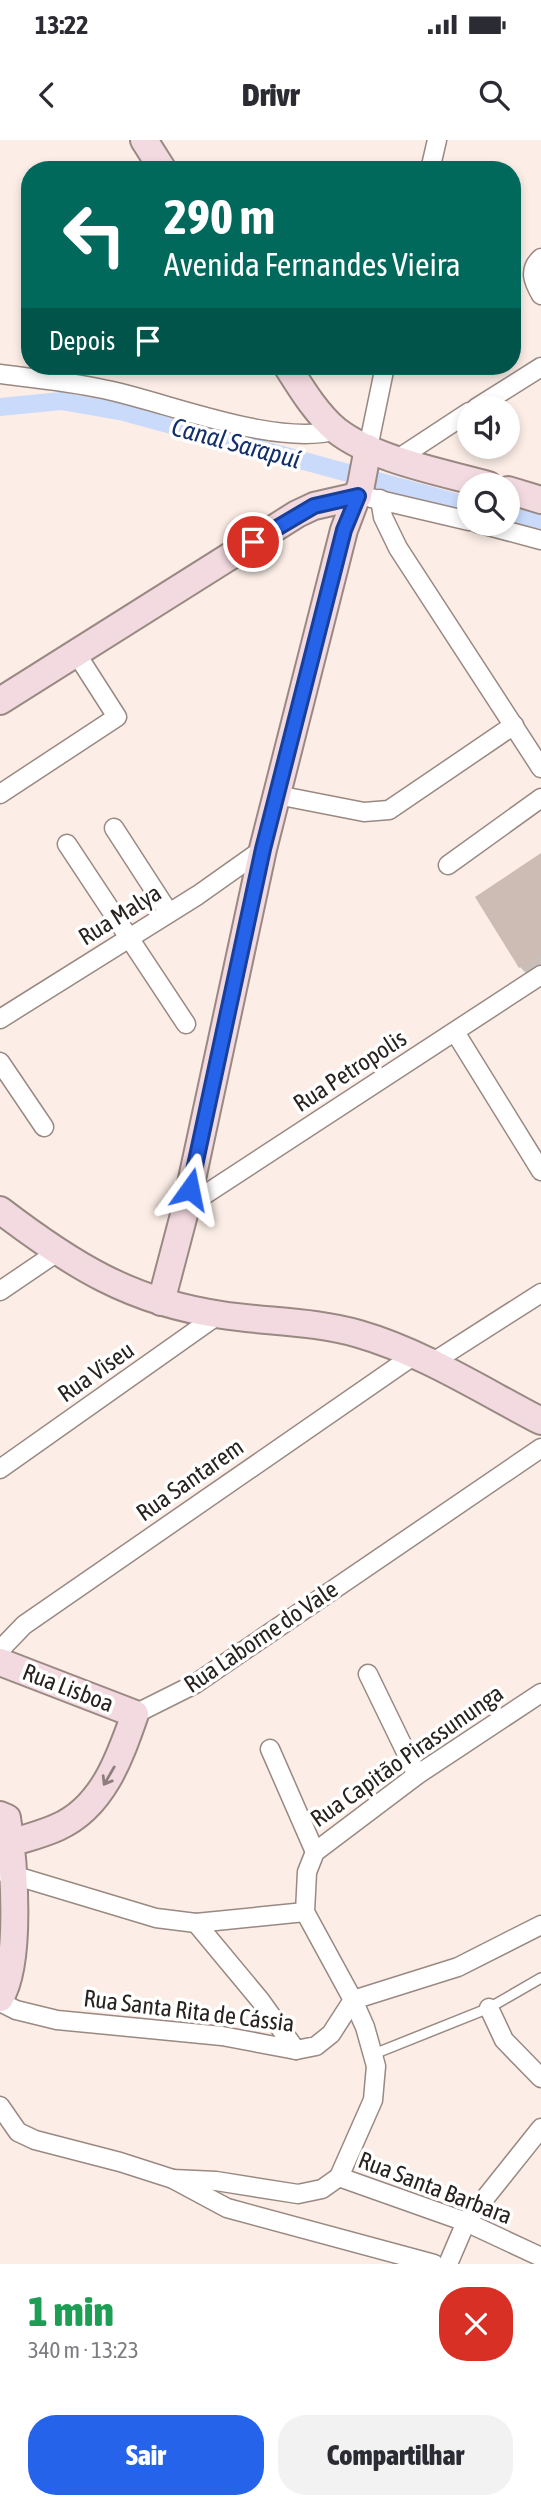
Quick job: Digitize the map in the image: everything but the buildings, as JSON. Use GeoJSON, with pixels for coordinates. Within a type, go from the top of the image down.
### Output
{"type":"FeatureCollection","features":[{"type":"Feature","properties":{"kind":"main road"},"geometry":{"type":"LineString","coordinates":[[144,140],[157,161]]}},
{"type":"Feature","properties":{"kind":"main road"},"geometry":{"type":"LineString","coordinates":[[293,375],[337,430],[366,478]]}},
{"type":"Feature","properties":{"kind":"main road"},"geometry":{"type":"LineString","coordinates":[[0,701],[297,514],[399,458],[457,476]]}},
{"type":"Feature","properties":{"kind":"main road"},"geometry":{"type":"LineString","coordinates":[[161,1302],[186,1207],[263,849],[344,530],[366,478]]}},
{"type":"Feature","properties":{"kind":"main road"},"geometry":{"type":"LineString","coordinates":[[520,494],[541,500]]}},
{"type":"Feature","properties":{"kind":"main road"},"geometry":{"type":"LineString","coordinates":[[0,1210],[56,1253],[129,1291],[161,1302],[218,1315],[323,1326],[360,1334],[421,1360],[541,1420]]}},
{"type":"Feature","properties":{"kind":"main road","name":"Rua Lisboa"},"geometry":{"type":"LineString","coordinates":[[0,1662],[135,1714]]}},
{"type":"Feature","properties":{"kind":"main road"},"geometry":{"type":"LineString","coordinates":[[11,1843],[58,1827],[82,1813],[110,1777],[135,1714]]}},
{"type":"Feature","properties":{"kind":"main road"},"geometry":{"type":"LineString","coordinates":[[0,1815],[7,1818],[11,1843],[7,1873],[12,1961],[11,1976],[0,2000]]}},
{"type":"Feature","properties":{"kind":"street"},"geometry":{"type":"LineString","coordinates":[[432,161],[438,140]]}},
{"type":"Feature","properties":{"kind":"street"},"geometry":{"type":"LineString","coordinates":[[541,258],[534,266],[532,274],[541,295]]}},
{"type":"Feature","properties":{"kind":"street"},"geometry":{"type":"LineString","coordinates":[[494,396],[541,366]]}},
{"type":"Feature","properties":{"kind":"street"},"geometry":{"type":"LineString","coordinates":[[0,374],[110,390],[284,435],[319,435],[337,430]]}},
{"type":"Feature","properties":{"kind":"street"},"geometry":{"type":"LineString","coordinates":[[383,375],[366,478],[398,548],[514,725],[534,744],[541,768]]}},
{"type":"Feature","properties":{"kind":"street"},"geometry":{"type":"LineString","coordinates":[[399,458],[457,420]]}},
{"type":"Feature","properties":{"kind":"street"},"geometry":{"type":"LineString","coordinates":[[366,478],[457,516]]}},
{"type":"Feature","properties":{"kind":"street"},"geometry":{"type":"LineString","coordinates":[[520,534],[541,540]]}},
{"type":"Feature","properties":{"kind":"street"},"geometry":{"type":"LineString","coordinates":[[0,794],[117,717],[76,653]]}},
{"type":"Feature","properties":{"kind":"street"},"geometry":{"type":"LineString","coordinates":[[277,795],[364,812],[389,810],[514,725]]}},
{"type":"Feature","properties":{"kind":"street"},"geometry":{"type":"LineString","coordinates":[[448,865],[541,798]]}},
{"type":"Feature","properties":{"kind":"street"},"geometry":{"type":"LineString","coordinates":[[114,828],[169,912]]}},
{"type":"Feature","properties":{"kind":"street"},"geometry":{"type":"LineString","coordinates":[[66,844],[186,1024]]}},
{"type":"Feature","properties":{"kind":"street","name":"Rua Malya"},"geometry":{"type":"LineString","coordinates":[[0,1019],[263,849]]}},
{"type":"Feature","properties":{"kind":"street","name":"Rua Petropolis"},"geometry":{"type":"LineString","coordinates":[[186,1207],[541,975]]}},
{"type":"Feature","properties":{"kind":"street"},"geometry":{"type":"LineString","coordinates":[[455,1032],[541,1171]]}},
{"type":"Feature","properties":{"kind":"street"},"geometry":{"type":"LineString","coordinates":[[0,1062],[44,1127]]}},
{"type":"Feature","properties":{"kind":"street"},"geometry":{"type":"LineString","coordinates":[[0,1291],[56,1253]]}},
{"type":"Feature","properties":{"kind":"street","name":"Rua Santarem"},"geometry":{"type":"LineString","coordinates":[[0,1650],[24,1625],[421,1360],[541,1293]]}},
{"type":"Feature","properties":{"kind":"street","name":"Rua Viseu"},"geometry":{"type":"LineString","coordinates":[[0,1469],[218,1315]]}},
{"type":"Feature","properties":{"kind":"street","name":"Rua Laborne do Vale"},"geometry":{"type":"LineString","coordinates":[[135,1714],[195,1684],[541,1448]]}},
{"type":"Feature","properties":{"kind":"street"},"geometry":{"type":"LineString","coordinates":[[368,1674],[417,1775]]}},
{"type":"Feature","properties":{"kind":"street","name":"Rua Capitão Pirassununga"},"geometry":{"type":"LineString","coordinates":[[305,1912],[307,1872],[315,1852],[417,1775],[541,1693]]}},
{"type":"Feature","properties":{"kind":"street"},"geometry":{"type":"LineString","coordinates":[[270,1749],[315,1852]]}},
{"type":"Feature","properties":{"kind":"street"},"geometry":{"type":"LineString","coordinates":[[7,1873],[156,1918],[196,1923],[305,1912],[354,2000],[374,2054],[373,2100],[339,2177]]}},
{"type":"Feature","properties":{"kind":"street"},"geometry":{"type":"LineString","coordinates":[[196,1923],[260,2000],[296,2050]]}},
{"type":"Feature","properties":{"kind":"street"},"geometry":{"type":"LineString","coordinates":[[354,2000],[457,1967],[541,1925]]}},
{"type":"Feature","properties":{"kind":"street","name":"Rua Santa Rita de Cássia"},"geometry":{"type":"LineString","coordinates":[[0,2000],[16,2010],[57,2020],[222,2036],[296,2050],[316,2046],[331,2034],[354,2000]]}},
{"type":"Feature","properties":{"kind":"street"},"geometry":{"type":"LineString","coordinates":[[489,2008],[504,2040],[541,2078]]}},
{"type":"Feature","properties":{"kind":"street","name":"Rua Santa Barbara"},"geometry":{"type":"LineString","coordinates":[[0,2106],[18,2132],[34,2140],[173,2179],[205,2180],[298,2194],[322,2189],[339,2177],[466,2222],[541,2257]]}},
{"type":"Feature","properties":{"kind":"street"},"geometry":{"type":"LineString","coordinates":[[448,2264],[466,2222],[541,2128]]}},
{"type":"Feature","properties":{"kind":"street"},"geometry":{"type":"LineString","coordinates":[[173,2179],[227,2208],[434,2264]]}},
{"type":"Feature","properties":{"kind":"lane"},"geometry":{"type":"LineString","coordinates":[[374,2054],[489,2008],[541,1978]]}},
{"type":"Feature","properties":{"kind":"waterway","name":"Canal Sarapuí"},"geometry":{"type":"LineString","coordinates":[[0,407],[61,401],[124,412],[457,503]]}},
{"type":"Feature","properties":{"kind":"waterway","name":"Canal Sarapuí"},"geometry":{"type":"LineString","coordinates":[[520,518],[541,524]]}},
{"type":"Feature","properties":{"kind":"route"},"geometry":{"type":"LineString","coordinates":[[190,1189],[263,849],[344,530],[358,496],[314,506],[253,542]]}}]}
